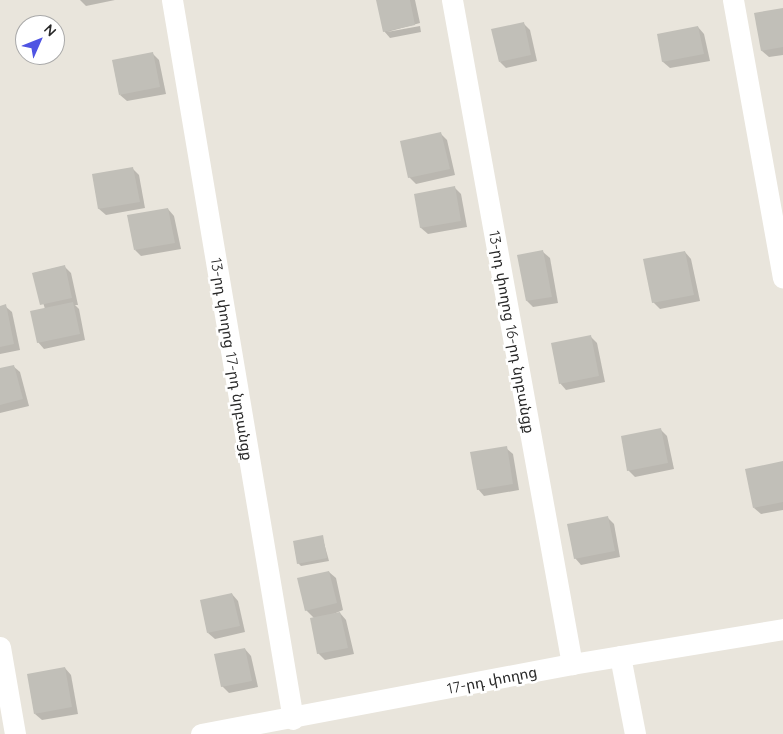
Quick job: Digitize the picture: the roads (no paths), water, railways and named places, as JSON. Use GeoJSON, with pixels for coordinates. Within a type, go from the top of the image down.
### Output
{"type":"FeatureCollection","features":[{"type":"Feature","properties":{"kind":"street","name":"13-րդ փողոց 17-րդ նրբանցք"},"geometry":{"type":"LineString","coordinates":[[172,0],[292,719]]}},
{"type":"Feature","properties":{"kind":"street","name":"13-րդ փողոց 16-րդ նրբանցք"},"geometry":{"type":"LineString","coordinates":[[452,0],[572,664]]}},
{"type":"Feature","properties":{"kind":"street"},"geometry":{"type":"LineString","coordinates":[[733,0],[783,278]]}},
{"type":"Feature","properties":{"kind":"street","name":"17-րդ փողոց"},"geometry":{"type":"LineString","coordinates":[[201,734],[247,730],[292,719],[572,664],[783,629]]}},
{"type":"Feature","properties":{"kind":"street"},"geometry":{"type":"LineString","coordinates":[[0,646],[15,734]]}},
{"type":"Feature","properties":{"kind":"street"},"geometry":{"type":"LineString","coordinates":[[620,656],[635,734]]}}]}
